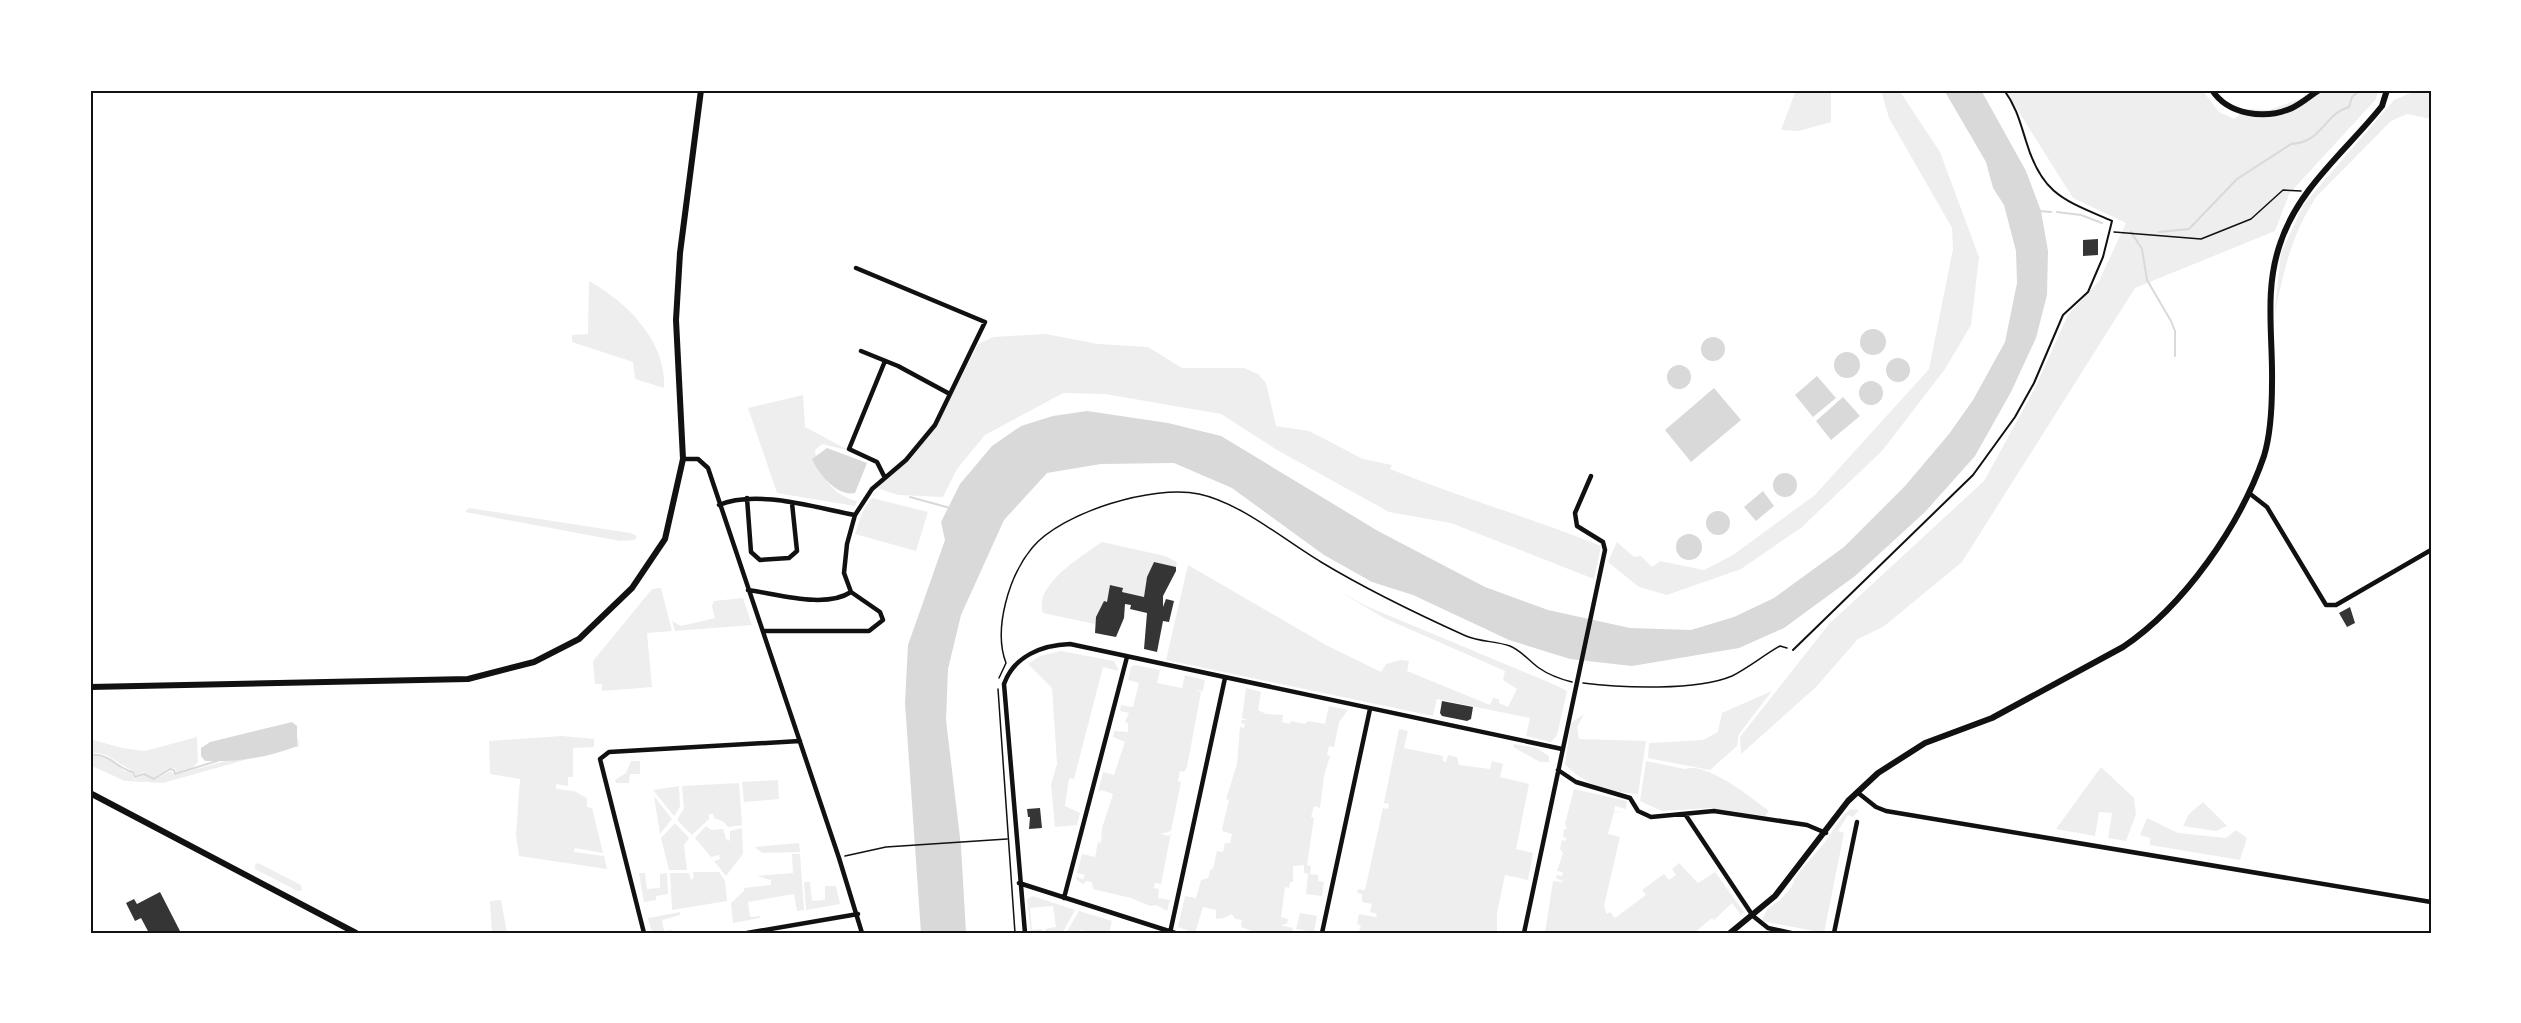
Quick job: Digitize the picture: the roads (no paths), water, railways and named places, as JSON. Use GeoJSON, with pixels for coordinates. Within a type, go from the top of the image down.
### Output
{"type":"FeatureCollection","features":[{"type":"Feature","properties":{"kind":"street"},"geometry":{"type":"LineString","coordinates":[[90,687],[468,679],[534,662],[579,639],[632,588],[665,539],[683,459],[676,320],[680,253],[701,90]]}},
{"type":"Feature","properties":{"kind":"street"},"geometry":{"type":"LineString","coordinates":[[2212,90],[2230,108],[2260,113],[2292,108],[2319,90]]}},
{"type":"Feature","properties":{"kind":"street"},"geometry":{"type":"LineString","coordinates":[[1730,933],[1775,896],[1857,792],[1878,773],[1925,743],[1992,718],[2065,680],[2143,633],[2185,588],[2215,550],[2249,493],[2264,454],[2269,429],[2272,382],[2269,314],[2272,275],[2286,225],[2307,191],[2365,128],[2382,106],[2388,90]]}},
{"type":"Feature","properties":{"kind":"street"},"geometry":{"type":"LineString","coordinates":[[763,631],[869,631],[883,620],[880,612],[851,592],[844,573],[847,544],[855,515],[872,489],[906,460],[935,425],[948,393],[985,322],[856,268]]}},
{"type":"Feature","properties":{"kind":"street"},"geometry":{"type":"LineString","coordinates":[[861,351],[948,393]]}},
{"type":"Feature","properties":{"kind":"street"},"geometry":{"type":"LineString","coordinates":[[885,361],[849,449],[877,462],[885,478]]}},
{"type":"Feature","properties":{"kind":"street"},"geometry":{"type":"LineString","coordinates":[[683,459],[698,459],[708,468],[858,914],[862,933]]}},
{"type":"Feature","properties":{"kind":"street"},"geometry":{"type":"LineString","coordinates":[[1524,933],[1605,550],[1603,542],[1577,526],[1575,513],[1591,476]]}},
{"type":"Feature","properties":{"kind":"street"},"geometry":{"type":"LineString","coordinates":[[2249,493],[2267,507],[2326,605],[2336,605],[2431,550]]}},
{"type":"Feature","properties":{"kind":"street"},"geometry":{"type":"LineString","coordinates":[[720,505],[747,498],[792,503],[855,515]]}},
{"type":"Feature","properties":{"kind":"street"},"geometry":{"type":"LineString","coordinates":[[747,498],[751,552],[760,560],[789,558],[797,551],[792,503]]}},
{"type":"Feature","properties":{"kind":"street"},"geometry":{"type":"LineString","coordinates":[[748,590],[816,599],[840,599],[851,592]]}},
{"type":"Feature","properties":{"kind":"street"},"geometry":{"type":"LineString","coordinates":[[1025,933],[1004,684],[1009,669],[1028,655],[1055,645],[1070,644],[1562,749]]}},
{"type":"Feature","properties":{"kind":"street"},"geometry":{"type":"LineString","coordinates":[[1064,898],[1127,657]]}},
{"type":"Feature","properties":{"kind":"street"},"geometry":{"type":"LineString","coordinates":[[1019,883],[1172,932],[1225,678]]}},
{"type":"Feature","properties":{"kind":"street"},"geometry":{"type":"LineString","coordinates":[[1322,933],[1370,709]]}},
{"type":"Feature","properties":{"kind":"street"},"geometry":{"type":"LineString","coordinates":[[644,933],[600,759],[609,752],[800,741]]}},
{"type":"Feature","properties":{"kind":"street"},"geometry":{"type":"LineString","coordinates":[[1557,770],[1576,782],[1630,798],[1643,814],[1651,817],[1728,813],[1807,825],[1826,833]]}},
{"type":"Feature","properties":{"kind":"street"},"geometry":{"type":"LineString","coordinates":[[1857,792],[1876,807],[1886,811],[2431,902]]}},
{"type":"Feature","properties":{"kind":"street"},"geometry":{"type":"LineString","coordinates":[[90,793],[356,933]]}},
{"type":"Feature","properties":{"kind":"street"},"geometry":{"type":"LineString","coordinates":[[1684,814],[1753,916],[1768,928],[1791,933]]}},
{"type":"Feature","properties":{"kind":"street"},"geometry":{"type":"LineString","coordinates":[[1834,933],[1857,822]]}},
{"type":"Feature","properties":{"kind":"street"},"geometry":{"type":"LineString","coordinates":[[747,933],[765,932],[858,914]]}},
{"type":"Feature","properties":{"kind":"lane"},"geometry":{"type":"LineString","coordinates":[[1793,650],[1973,475],[2016,417],[2034,383],[2063,315],[2088,292],[2112,221],[2065,200],[2048,187],[2029,151],[2014,104],[2004,90]]}},
{"type":"Feature","properties":{"kind":"waterway"},"geometry":{"type":"LineString","coordinates":[[2159,232],[2189,229],[2237,179],[2291,144],[2310,139],[2334,116],[2349,107],[2352,97],[2360,90]]}},
{"type":"Feature","properties":{"kind":"waterway"},"geometry":{"type":"LineString","coordinates":[[2039,211],[2051,212]]}},
{"type":"Feature","properties":{"kind":"waterway"},"geometry":{"type":"LineString","coordinates":[[2057,212],[2081,215],[2102,223]]}},
{"type":"Feature","properties":{"kind":"waterway"},"geometry":{"type":"LineString","coordinates":[[2131,232],[2142,249],[2147,280],[2175,331],[2175,356]]}},
{"type":"Feature","properties":{"kind":"waterway"},"geometry":{"type":"LineString","coordinates":[[910,497],[950,508]]}},
{"type":"Feature","properties":{"kind":"waterway"},"geometry":{"type":"LineString","coordinates":[[90,755],[108,758],[133,772],[135,777],[144,774],[154,779],[170,769],[174,770],[175,774],[217,761]]}}]}
